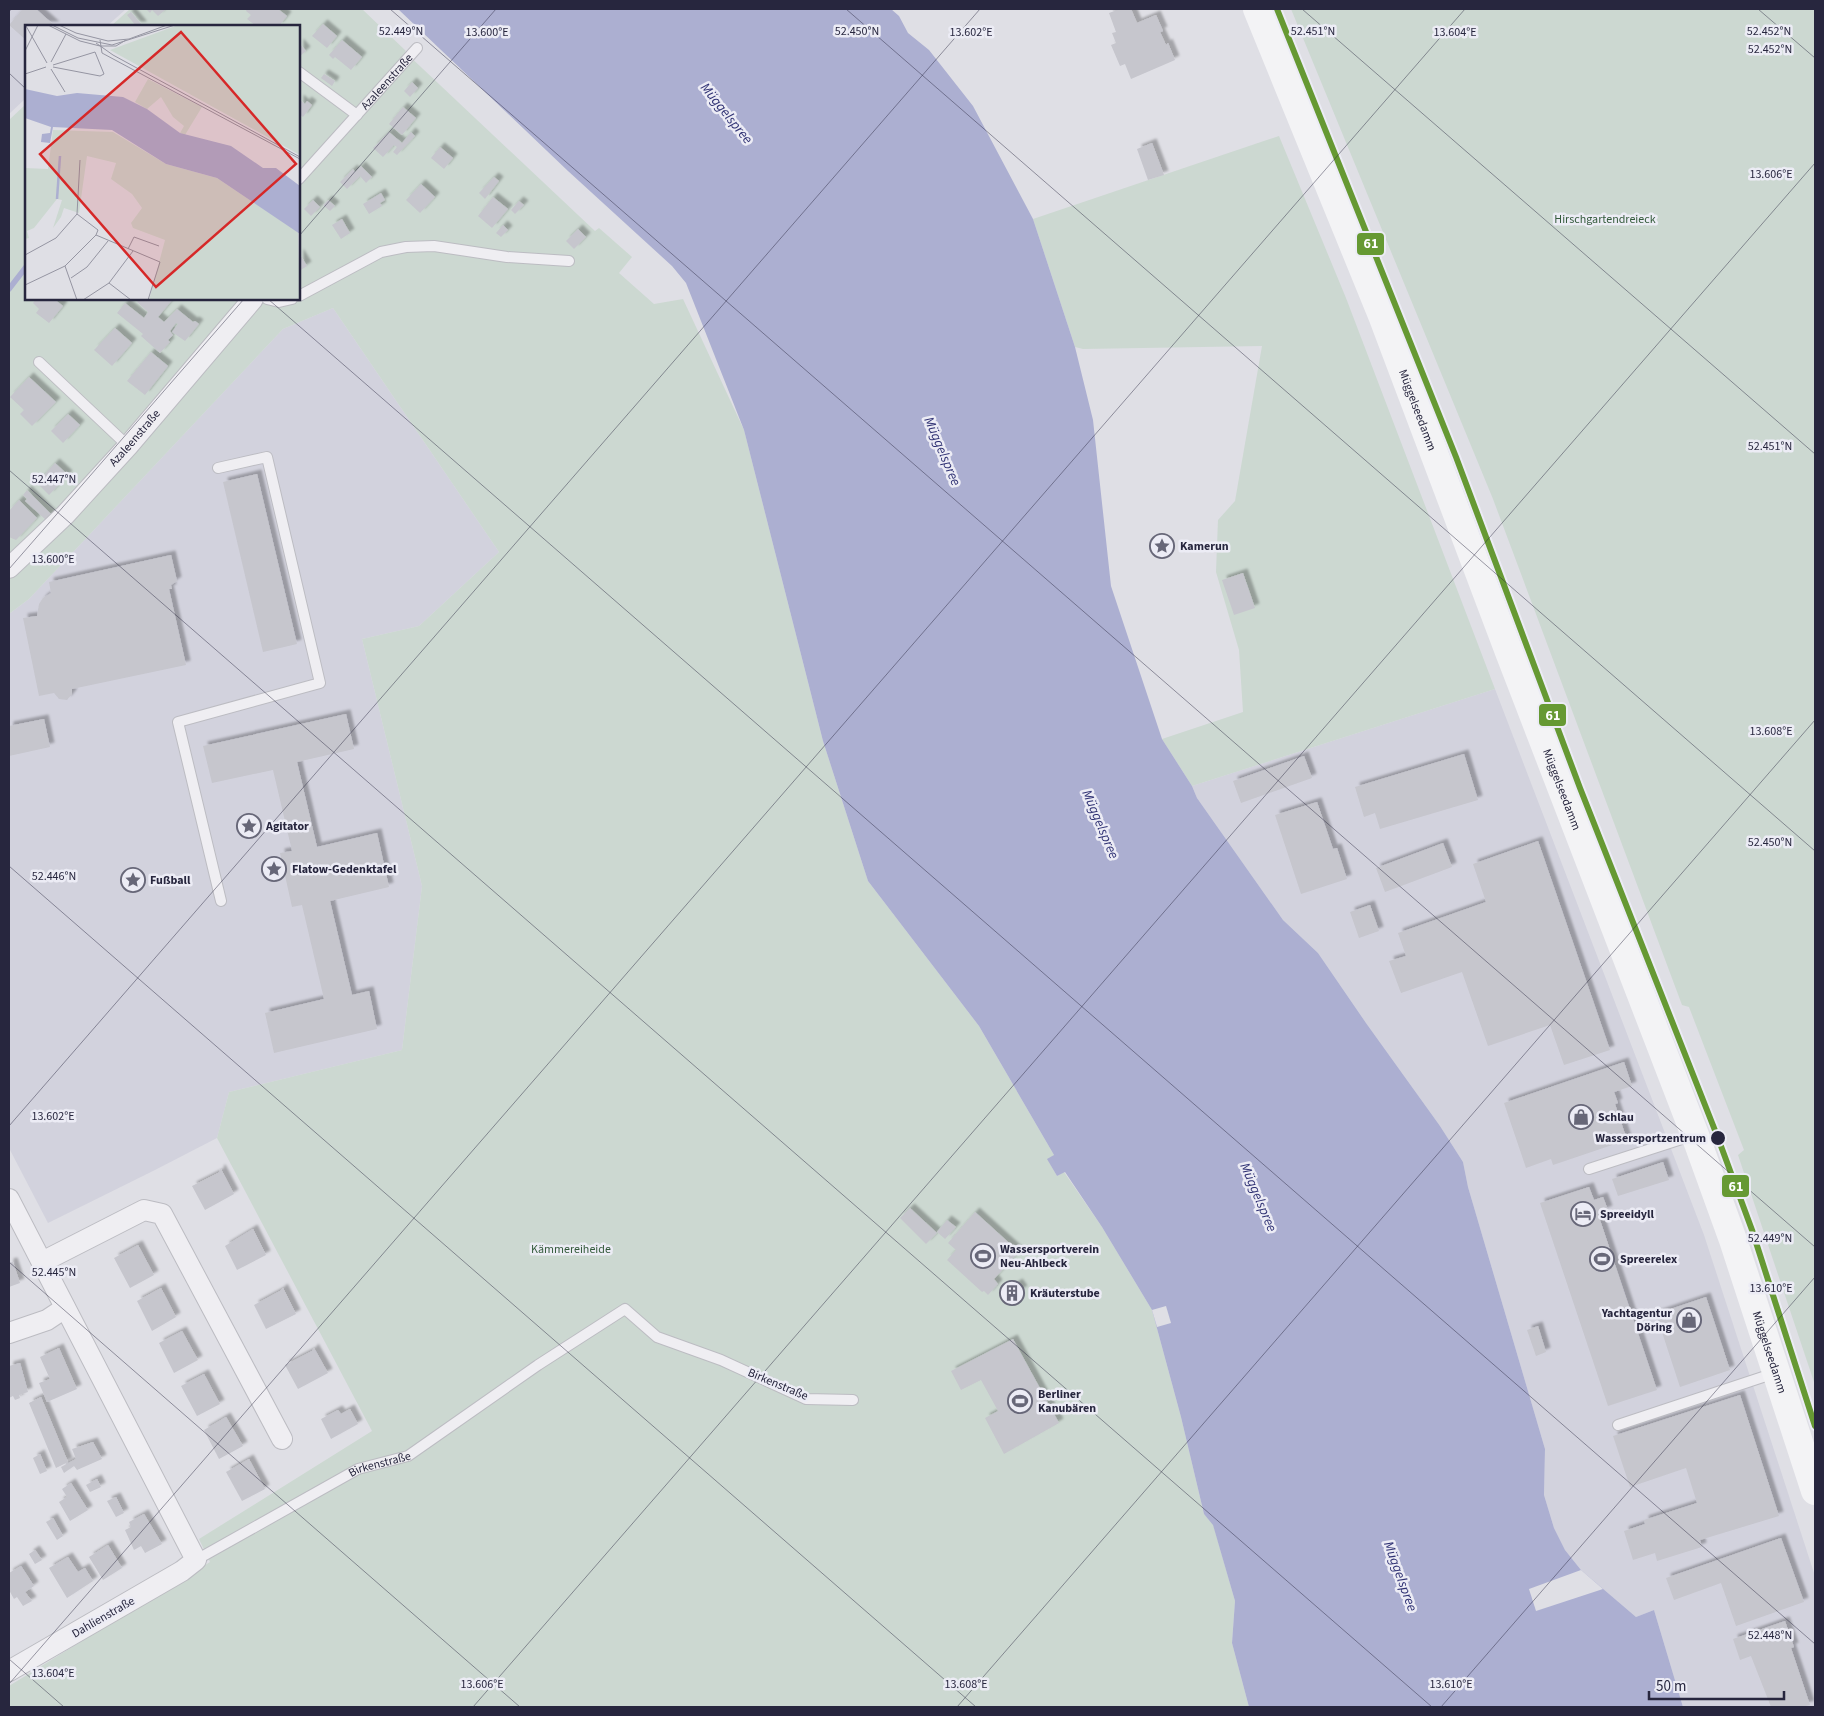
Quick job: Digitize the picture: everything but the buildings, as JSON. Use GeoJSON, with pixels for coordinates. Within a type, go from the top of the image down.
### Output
{"type":"FeatureCollection","features":[{"type":"Feature","properties":{"kind":"main road","name":"Müggelseedamm"},"geometry":{"type":"LineString","coordinates":[[1257,9],[1383,318],[1695,1135],[1733,1240],[1815,1491]]}},
{"type":"Feature","properties":{"kind":"street","name":"Azaleenstraße"},"geometry":{"type":"LineString","coordinates":[[9,568],[65,514],[128,446],[251,300]]}},
{"type":"Feature","properties":{"kind":"street"},"geometry":{"type":"LineString","coordinates":[[9,1199],[196,1560]]}},
{"type":"Feature","properties":{"kind":"street"},"geometry":{"type":"LineString","coordinates":[[42,1262],[144,1210],[162,1214],[282,1439]]}},
{"type":"Feature","properties":{"kind":"street"},"geometry":{"type":"LineString","coordinates":[[9,1333],[47,1320],[65,1308]]}},
{"type":"Feature","properties":{"kind":"street","name":"Dahlienstraße"},"geometry":{"type":"LineString","coordinates":[[9,1670],[174,1576],[196,1560]]}},
{"type":"Feature","properties":{"kind":"lane","name":"Azaleenstraße"},"geometry":{"type":"LineString","coordinates":[[300,177],[417,48]]}},
{"type":"Feature","properties":{"kind":"lane","name":"Azaleenstraße"},"geometry":{"type":"LineString","coordinates":[[300,73],[357,115]]}},
{"type":"Feature","properties":{"kind":"lane"},"geometry":{"type":"LineString","coordinates":[[300,295],[381,252],[406,247],[434,246],[507,257],[570,262]]}},
{"type":"Feature","properties":{"kind":"lane"},"geometry":{"type":"LineString","coordinates":[[271,300],[279,302],[288,300]]}},
{"type":"Feature","properties":{"kind":"lane"},"geometry":{"type":"LineString","coordinates":[[38,362],[128,446]]}},
{"type":"Feature","properties":{"kind":"lane"},"geometry":{"type":"LineString","coordinates":[[218,468],[267,457],[320,683],[178,722],[221,901]]}},
{"type":"Feature","properties":{"kind":"lane"},"geometry":{"type":"LineString","coordinates":[[1589,1169],[1695,1135]]}},
{"type":"Feature","properties":{"kind":"lane","name":"Birkenstraße"},"geometry":{"type":"LineString","coordinates":[[196,1560],[358,1470],[408,1456],[538,1365],[625,1309],[656,1337],[722,1360],[806,1399],[853,1400]]}},
{"type":"Feature","properties":{"kind":"lane"},"geometry":{"type":"LineString","coordinates":[[1618,1425],[1776,1372]]}},
{"type":"Feature","properties":{"kind":"shaded area"},"geometry":{"type":"Polygon","coordinates":[[[9,9],[126,9],[108,25],[25,25],[25,99],[9,114],[9,9]]]}},
{"type":"Feature","properties":{"kind":"shaded area"},"geometry":{"type":"Polygon","coordinates":[[[333,308],[499,552],[419,626],[362,639],[422,886],[402,1050],[229,1092],[217,1138],[48,1223],[9,1148],[9,614],[29,599],[283,329],[333,308]]]}},
{"type":"Feature","properties":{"kind":"shaded area"},"geometry":{"type":"Polygon","coordinates":[[[1495,689],[1704,1235],[1815,1576],[1815,1707],[1683,1707],[1654,1610],[1636,1617],[1581,1570],[1565,1550],[1554,1528],[1544,1495],[1545,1449],[1468,1187],[1463,1162],[1440,1126],[1318,953],[1283,920],[1197,798],[1192,786],[1495,689]]]}},
{"type":"Feature","properties":{"kind":"green space","name":"Kämmereiheide"},"geometry":{"type":"Polygon","coordinates":[[[130,9],[362,9],[595,231],[599,228],[632,257],[619,273],[654,304],[683,299],[744,430],[823,741],[868,881],[979,1026],[1054,1155],[1049,1162],[1057,1176],[1064,1172],[1102,1227],[1152,1310],[1181,1417],[1204,1514],[1213,1524],[1235,1601],[1232,1643],[1249,1707],[9,1707],[9,1686],[210,1562],[199,1539],[372,1431],[217,1138],[229,1092],[402,1050],[422,886],[362,639],[419,626],[499,552],[333,308],[283,329],[29,599],[9,614],[9,120],[25,105],[25,300],[300,300],[300,25],[112,25],[130,9]]]}},
{"type":"Feature","properties":{"kind":"green space","name":"Hirschgartendreieck"},"geometry":{"type":"Polygon","coordinates":[[[1291,9],[1815,9],[1815,1385],[1738,1155],[1744,1150],[1689,1007],[1682,1005],[1493,499],[1291,9]]]}},
{"type":"Feature","properties":{"kind":"green space"},"geometry":{"type":"Polygon","coordinates":[[[1279,136],[1346,298],[1495,689],[1192,786],[1162,739],[1243,712],[1239,650],[1216,572],[1218,520],[1235,501],[1262,346],[1083,349],[1075,347],[1033,219],[1279,136]]]}},
{"type":"Feature","properties":{"kind":"water","name":"Müggelspree"},"geometry":{"type":"Polygon","coordinates":[[[398,9],[891,9],[899,16],[908,33],[929,50],[973,106],[1033,219],[1075,347],[1093,420],[1111,586],[1162,739],[1192,786],[1197,798],[1283,920],[1318,953],[1440,1126],[1463,1162],[1468,1187],[1545,1449],[1544,1495],[1554,1528],[1565,1550],[1581,1570],[1636,1617],[1654,1610],[1683,1707],[1249,1707],[1232,1643],[1235,1601],[1213,1525],[1204,1514],[1181,1417],[1152,1310],[1102,1227],[1065,1172],[1057,1176],[1047,1159],[1054,1155],[979,1026],[868,881],[823,741],[744,430],[686,283],[672,266],[568,171],[398,9]]]}},
{"type":"Feature","properties":{"kind":"pier"},"geometry":{"type":"Polygon","coordinates":[[[1166,1306],[1171,1323],[1157,1327],[1152,1310],[1166,1306]]]}},
{"type":"Feature","properties":{"kind":"pier"},"geometry":{"type":"Polygon","coordinates":[[[1581,1570],[1603,1589],[1536,1611],[1529,1589],[1581,1570]]]}},
{"type":"Feature","properties":{"kind":"waterway"},"geometry":{"type":"LineString","coordinates":[[9,289],[25,268]]}},
{"type":"Feature","properties":{"kind":"transit line","name":"61"},"geometry":{"type":"LineString","coordinates":[[1277,9],[1456,457],[1580,788],[1718,1138],[1752,1230],[1815,1426]]}},
{"type":"Feature","properties":{"kind":"place","name":"Kamerun"},"geometry":{"type":"Point","coordinates":[1162,546]}},
{"type":"Feature","properties":{"kind":"place","name":"Agitator"},"geometry":{"type":"Point","coordinates":[249,826]}},
{"type":"Feature","properties":{"kind":"place","name":"Flatow-Gedenktafel"},"geometry":{"type":"Point","coordinates":[274,869]}},
{"type":"Feature","properties":{"kind":"place","name":"Fußball"},"geometry":{"type":"Point","coordinates":[133,880]}},
{"type":"Feature","properties":{"kind":"place","name":"Schlau"},"geometry":{"type":"Point","coordinates":[1581,1117]}},
{"type":"Feature","properties":{"kind":"place","name":"Wassersportzentrum"},"geometry":{"type":"Point","coordinates":[1718,1138]}},
{"type":"Feature","properties":{"kind":"place","name":"Spreeidyll"},"geometry":{"type":"Point","coordinates":[1583,1214]}},
{"type":"Feature","properties":{"kind":"place","name":"Wassersportverein Neu-Ahlbeck"},"geometry":{"type":"Point","coordinates":[983,1256]}},
{"type":"Feature","properties":{"kind":"place","name":"Spreerelex"},"geometry":{"type":"Point","coordinates":[1602,1259]}},
{"type":"Feature","properties":{"kind":"place","name":"Kräuterstube"},"geometry":{"type":"Point","coordinates":[1012,1293]}},
{"type":"Feature","properties":{"kind":"place","name":"Yachtagentur Döring"},"geometry":{"type":"Point","coordinates":[1689,1320]}},
{"type":"Feature","properties":{"kind":"place","name":"Berliner Kanubären"},"geometry":{"type":"Point","coordinates":[1020,1401]}}]}
